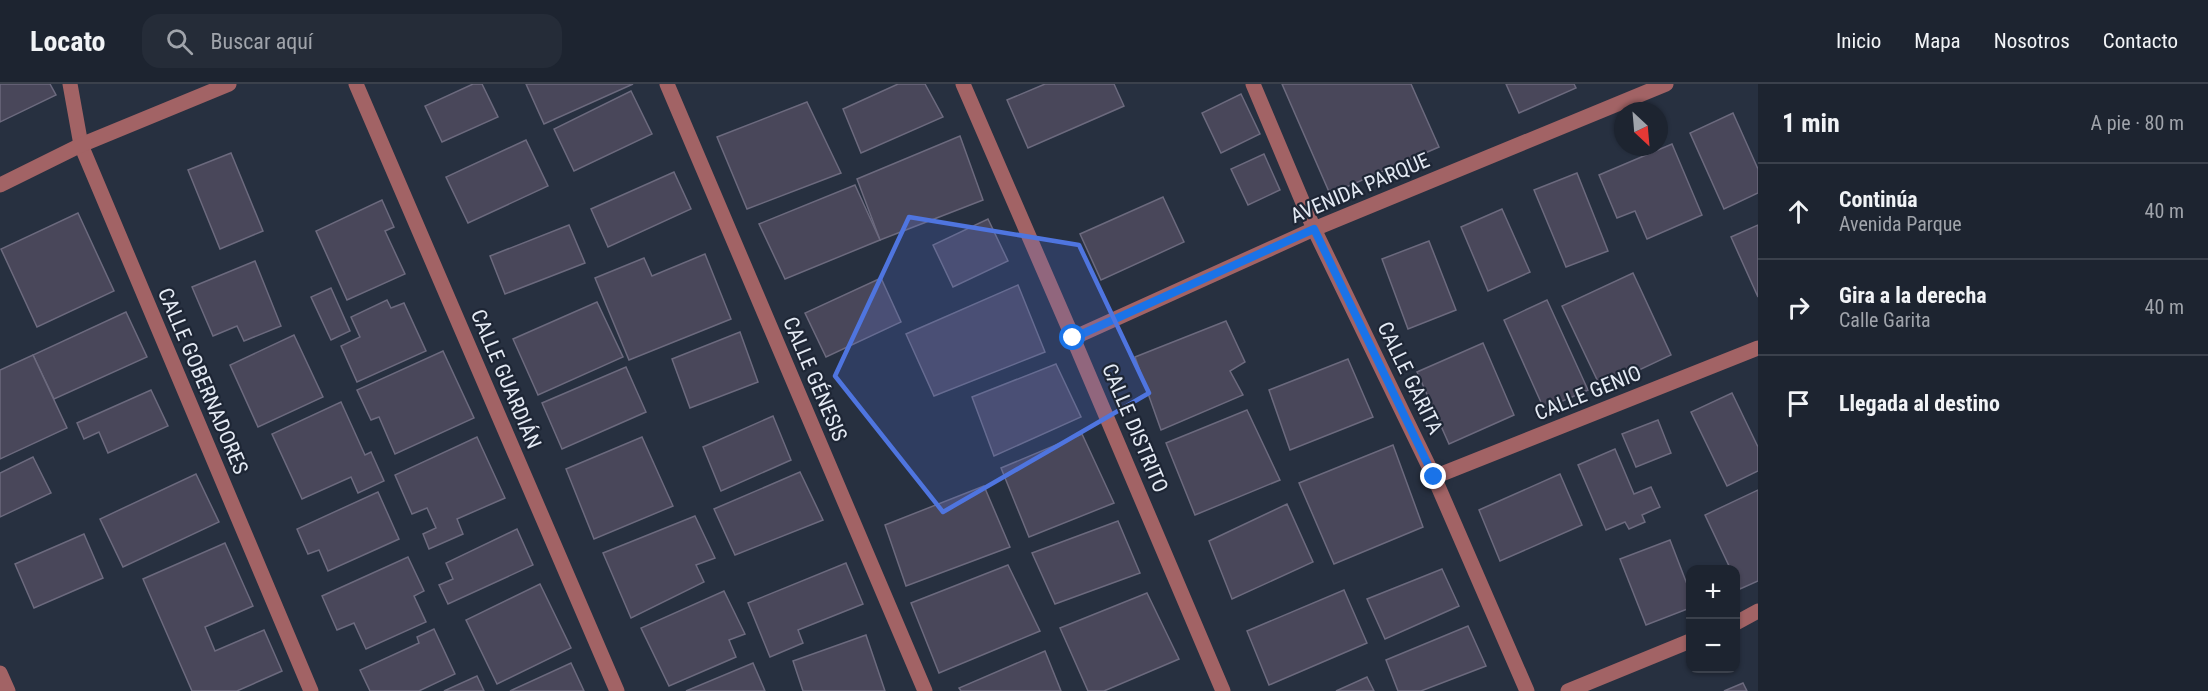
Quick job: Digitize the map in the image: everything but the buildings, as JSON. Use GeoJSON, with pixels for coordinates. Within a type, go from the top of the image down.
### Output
{"type":"FeatureCollection","features":[{"type":"Feature","properties":{"kind":"street","name":"CALLE GOBERNADORES"},"geometry":{"type":"LineString","coordinates":[[70,84],[81,145],[311,691]]}},
{"type":"Feature","properties":{"kind":"street"},"geometry":{"type":"LineString","coordinates":[[0,185],[81,145],[229,84]]}},
{"type":"Feature","properties":{"kind":"street","name":"CALLE GUARDIÁN"},"geometry":{"type":"LineString","coordinates":[[356,84],[617,691]]}},
{"type":"Feature","properties":{"kind":"street","name":"CALLE GÉNESIS"},"geometry":{"type":"LineString","coordinates":[[667,84],[925,691]]}},
{"type":"Feature","properties":{"kind":"street","name":"CALLE DISTRITO"},"geometry":{"type":"LineString","coordinates":[[963,84],[1223,691]]}},
{"type":"Feature","properties":{"kind":"street","name":"CALLE GARITA"},"geometry":{"type":"LineString","coordinates":[[1253,84],[1314,229],[1434,477],[1527,691]]}},
{"type":"Feature","properties":{"kind":"street","name":"AVENIDA PARQUE"},"geometry":{"type":"LineString","coordinates":[[1073,338],[1314,229],[1666,84]]}},
{"type":"Feature","properties":{"kind":"street","name":"CALLE GENIO"},"geometry":{"type":"LineString","coordinates":[[1434,477],[1758,348]]}},
{"type":"Feature","properties":{"kind":"street"},"geometry":{"type":"LineString","coordinates":[[1740,620],[1758,611]]}},
{"type":"Feature","properties":{"kind":"street"},"geometry":{"type":"LineString","coordinates":[[1568,691],[1686,643]]}},
{"type":"Feature","properties":{"kind":"street"},"geometry":{"type":"LineString","coordinates":[[0,673],[8,691]]}},
{"type":"Feature","properties":{"kind":"highlighted area"},"geometry":{"type":"Polygon","coordinates":[[[909,217],[1079,245],[1149,393],[943,512],[835,376],[909,217]]]}},
{"type":"Feature","properties":{"kind":"route"},"geometry":{"type":"LineString","coordinates":[[1073,338],[1314,229],[1434,477]]}}]}
